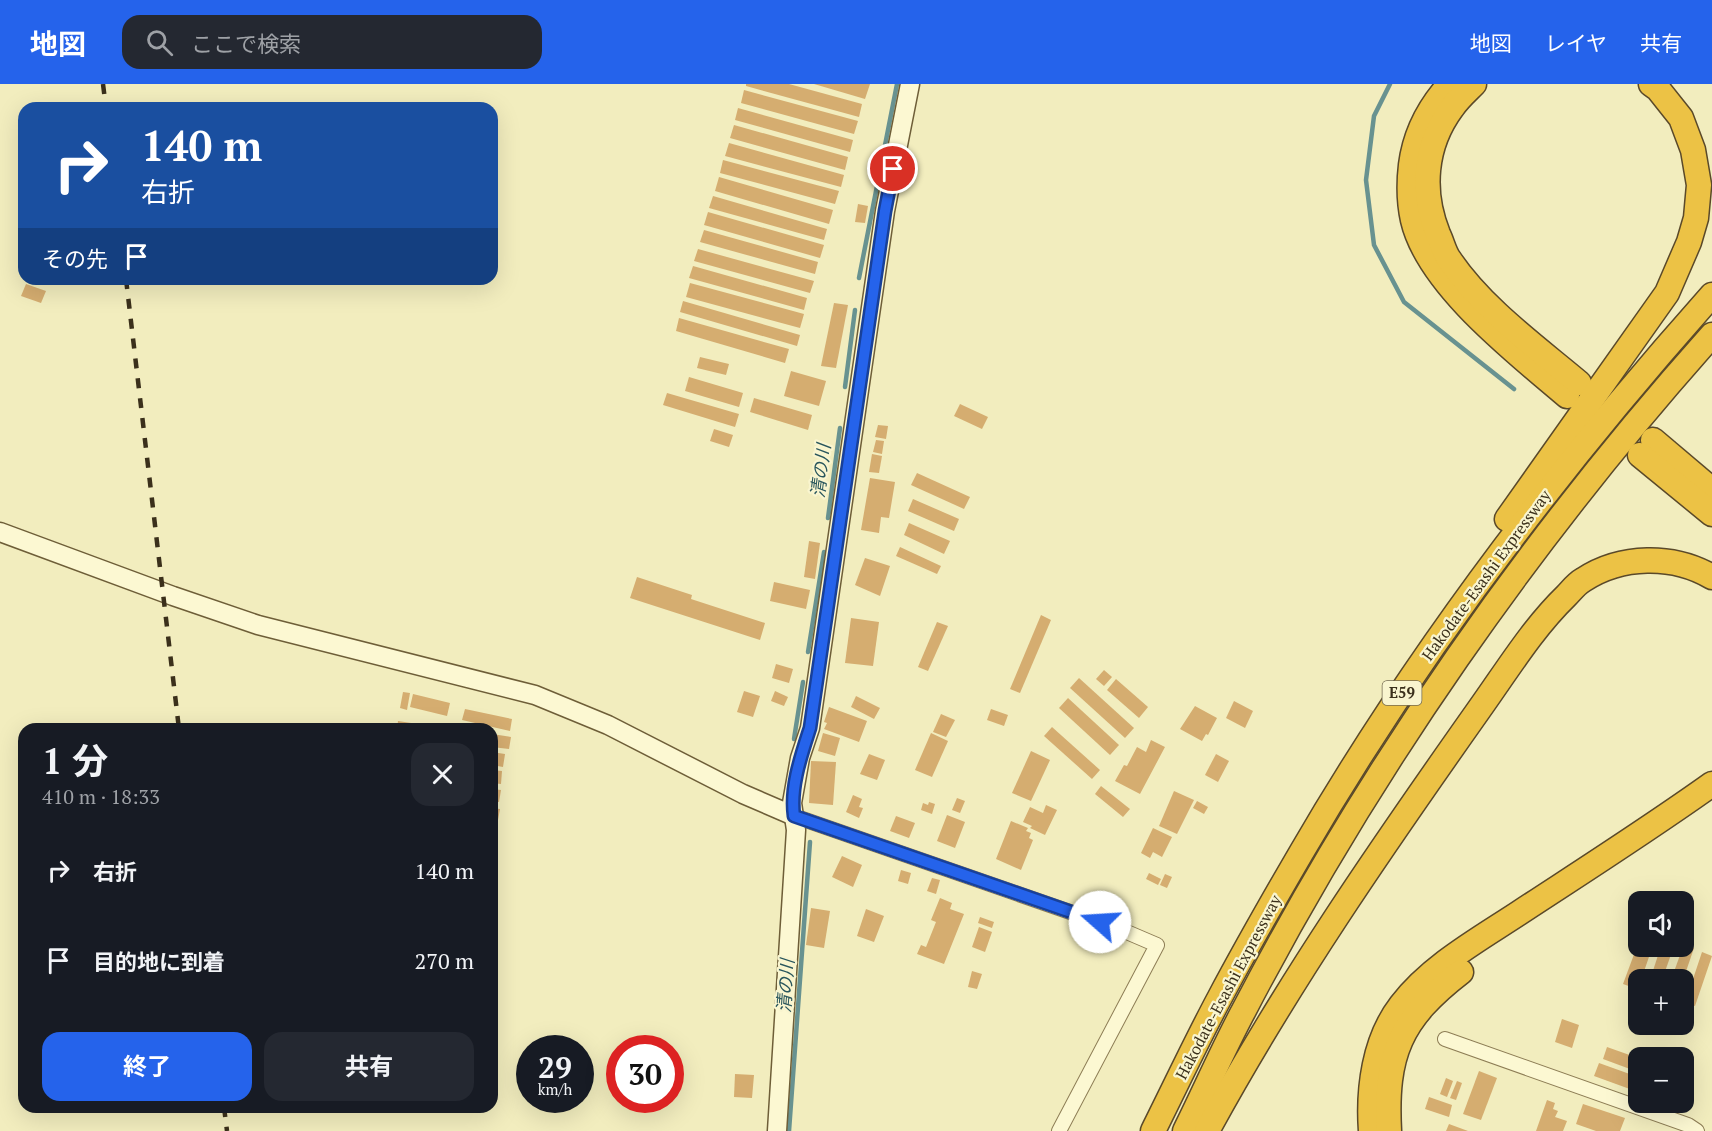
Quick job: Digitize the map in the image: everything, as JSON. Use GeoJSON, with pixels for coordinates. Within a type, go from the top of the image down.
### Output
{"type":"FeatureCollection","features":[{"type":"Feature","properties":{"kind":"highway"},"geometry":{"type":"LineString","coordinates":[[1450,84],[1436,99],[1414,143],[1409,182],[1413,220],[1426,252],[1454,292],[1491,330],[1573,390],[1473,288],[1448,258],[1434,224],[1426,192],[1431,147],[1451,108],[1474,84]]}},
{"type":"Feature","properties":{"kind":"highway"},"geometry":{"type":"LineString","coordinates":[[1380,725],[1452,605],[1523,495],[1667,293],[1689,242],[1696,218],[1699,185],[1693,150],[1681,118],[1658,89],[1651,84]]}},
{"type":"Feature","properties":{"kind":"highway","name":"Hakodate-Esashi Expressway"},"geometry":{"type":"LineString","coordinates":[[1153,1131],[1218,1000],[1302,852],[1380,725],[1459,609],[1531,512],[1598,426],[1712,295]]}},
{"type":"Feature","properties":{"kind":"highway","name":"Hakodate-Esashi Expressway"},"geometry":{"type":"LineString","coordinates":[[1185,1131],[1244,1010],[1325,864],[1403,740],[1482,624],[1552,528],[1712,335]]}},
{"type":"Feature","properties":{"kind":"highway"},"geometry":{"type":"LineString","coordinates":[[1712,490],[1646,448],[1712,514]]}},
{"type":"Feature","properties":{"kind":"highway"},"geometry":{"type":"LineString","coordinates":[[1207,1131],[1238,1074],[1308,960],[1391,834],[1547,614],[1581,580],[1612,566],[1647,560],[1674,562],[1712,578]]}},
{"type":"Feature","properties":{"kind":"highway"},"geometry":{"type":"LineString","coordinates":[[1371,1131],[1373,1069],[1386,1029],[1400,1006],[1420,984],[1466,948],[1712,784]]}},
{"type":"Feature","properties":{"kind":"highway"},"geometry":{"type":"LineString","coordinates":[[1389,1131],[1387,1096],[1394,1057],[1404,1033],[1421,1007],[1481,957],[1712,803]]}},
{"type":"Feature","properties":{"kind":"street"},"geometry":{"type":"LineString","coordinates":[[777,1131],[796,842],[792,803],[800,758],[810,728],[885,211],[910,84]]}},
{"type":"Feature","properties":{"kind":"street"},"geometry":{"type":"LineString","coordinates":[[0,532],[258,625],[535,695],[608,725],[742,794],[794,816],[1122,930],[1157,945],[1059,1131]]}},
{"type":"Feature","properties":{"kind":"street"},"geometry":{"type":"LineString","coordinates":[[1445,1039],[1688,1125],[1697,1131]]}},
{"type":"Feature","properties":{"kind":"building"},"geometry":{"type":"Polygon","coordinates":[[[746,84],[789,84],[862,104],[859,117],[746,86],[746,84]]]}},
{"type":"Feature","properties":{"kind":"building"},"geometry":{"type":"Polygon","coordinates":[[[814,84],[870,84],[865,99],[814,84]]]}},
{"type":"Feature","properties":{"kind":"building"},"geometry":{"type":"Polygon","coordinates":[[[744,90],[858,121],[854,134],[741,103],[744,90]]]}},
{"type":"Feature","properties":{"kind":"building"},"geometry":{"type":"Polygon","coordinates":[[[738,108],[853,140],[850,152],[735,120],[738,108]]]}},
{"type":"Feature","properties":{"kind":"building"},"geometry":{"type":"Polygon","coordinates":[[[734,125],[848,157],[845,170],[730,138],[734,125]]]}},
{"type":"Feature","properties":{"kind":"building"},"geometry":{"type":"Polygon","coordinates":[[[729,143],[844,175],[841,187],[725,156],[729,143]]]}},
{"type":"Feature","properties":{"kind":"building"},"geometry":{"type":"Polygon","coordinates":[[[723,160],[839,191],[835,204],[720,173],[723,160]]]}},
{"type":"Feature","properties":{"kind":"building"},"geometry":{"type":"Polygon","coordinates":[[[719,177],[833,210],[829,224],[715,191],[719,177]]]}},
{"type":"Feature","properties":{"kind":"building"},"geometry":{"type":"Polygon","coordinates":[[[713,196],[827,229],[824,240],[709,208],[713,196]]]}},
{"type":"Feature","properties":{"kind":"building"},"geometry":{"type":"Polygon","coordinates":[[[858,204],[868,206],[865,223],[855,222],[858,204]]]}},
{"type":"Feature","properties":{"kind":"building"},"geometry":{"type":"Polygon","coordinates":[[[708,212],[824,245],[820,258],[704,225],[708,212]]]}},
{"type":"Feature","properties":{"kind":"building"},"geometry":{"type":"Polygon","coordinates":[[[704,230],[818,262],[815,274],[700,242],[704,230]]]}},
{"type":"Feature","properties":{"kind":"building"},"geometry":{"type":"Polygon","coordinates":[[[698,249],[814,281],[810,293],[694,261],[698,249]]]}},
{"type":"Feature","properties":{"kind":"building"},"geometry":{"type":"Polygon","coordinates":[[[693,266],[807,298],[804,310],[689,278],[693,266]]]}},
{"type":"Feature","properties":{"kind":"building"},"geometry":{"type":"Polygon","coordinates":[[[690,283],[804,314],[800,328],[686,297],[690,283]]]}},
{"type":"Feature","properties":{"kind":"building"},"geometry":{"type":"Polygon","coordinates":[[[26,285],[46,291],[41,303],[21,296],[26,285]]]}},
{"type":"Feature","properties":{"kind":"building"},"geometry":{"type":"Polygon","coordinates":[[[683,301],[800,335],[797,346],[680,312],[683,301]]]}},
{"type":"Feature","properties":{"kind":"building"},"geometry":{"type":"Polygon","coordinates":[[[834,303],[848,305],[836,368],[821,366],[834,303]]]}},
{"type":"Feature","properties":{"kind":"building"},"geometry":{"type":"Polygon","coordinates":[[[679,318],[789,349],[785,363],[676,331],[679,318]]]}},
{"type":"Feature","properties":{"kind":"building"},"geometry":{"type":"Polygon","coordinates":[[[700,357],[729,364],[726,375],[697,368],[700,357]]]}},
{"type":"Feature","properties":{"kind":"building"},"geometry":{"type":"Polygon","coordinates":[[[791,371],[826,381],[819,406],[784,396],[791,371]]]}},
{"type":"Feature","properties":{"kind":"building"},"geometry":{"type":"Polygon","coordinates":[[[689,377],[743,393],[739,407],[685,391],[689,377]]]}},
{"type":"Feature","properties":{"kind":"building"},"geometry":{"type":"Polygon","coordinates":[[[667,393],[739,414],[735,427],[663,405],[667,393]]]}},
{"type":"Feature","properties":{"kind":"building"},"geometry":{"type":"Polygon","coordinates":[[[754,398],[812,415],[808,430],[750,412],[754,398]]]}},
{"type":"Feature","properties":{"kind":"building"},"geometry":{"type":"Polygon","coordinates":[[[960,404],[988,417],[982,429],[954,416],[960,404]]]}},
{"type":"Feature","properties":{"kind":"building"},"geometry":{"type":"Polygon","coordinates":[[[878,425],[888,426],[886,439],[875,437],[878,425]]]}},
{"type":"Feature","properties":{"kind":"building"},"geometry":{"type":"Polygon","coordinates":[[[714,429],[733,435],[729,447],[710,441],[714,429]]]}},
{"type":"Feature","properties":{"kind":"building"},"geometry":{"type":"Polygon","coordinates":[[[876,440],[884,441],[882,454],[873,452],[876,440]]]}},
{"type":"Feature","properties":{"kind":"building"},"geometry":{"type":"Polygon","coordinates":[[[872,454],[882,456],[879,473],[869,472],[872,454]]]}},
{"type":"Feature","properties":{"kind":"building"},"geometry":{"type":"Polygon","coordinates":[[[917,473],[970,497],[964,509],[911,485],[917,473]]]}},
{"type":"Feature","properties":{"kind":"building"},"geometry":{"type":"Polygon","coordinates":[[[870,478],[895,482],[889,518],[881,517],[879,533],[861,530],[870,478]]]}},
{"type":"Feature","properties":{"kind":"building"},"geometry":{"type":"Polygon","coordinates":[[[913,499],[959,519],[954,531],[908,511],[913,499]]]}},
{"type":"Feature","properties":{"kind":"building"},"geometry":{"type":"Polygon","coordinates":[[[909,523],[950,541],[944,554],[904,535],[909,523]]]}},
{"type":"Feature","properties":{"kind":"building"},"geometry":{"type":"Polygon","coordinates":[[[809,541],[820,543],[815,579],[804,577],[809,541]]]}},
{"type":"Feature","properties":{"kind":"building"},"geometry":{"type":"Polygon","coordinates":[[[900,547],[941,566],[937,574],[896,556],[900,547]]]}},
{"type":"Feature","properties":{"kind":"building"},"geometry":{"type":"Polygon","coordinates":[[[865,558],[890,566],[880,596],[855,585],[865,558]]]}},
{"type":"Feature","properties":{"kind":"building"},"geometry":{"type":"Polygon","coordinates":[[[637,577],[692,595],[691,599],[765,623],[760,640],[630,598],[637,577]]]}},
{"type":"Feature","properties":{"kind":"building"},"geometry":{"type":"Polygon","coordinates":[[[774,582],[810,590],[806,609],[770,601],[774,582]]]}},
{"type":"Feature","properties":{"kind":"building"},"geometry":{"type":"Polygon","coordinates":[[[1041,615],[1051,620],[1020,693],[1010,689],[1041,615]]]}},
{"type":"Feature","properties":{"kind":"building"},"geometry":{"type":"Polygon","coordinates":[[[851,618],[879,622],[873,666],[845,663],[851,618]]]}},
{"type":"Feature","properties":{"kind":"building"},"geometry":{"type":"Polygon","coordinates":[[[937,622],[948,626],[928,671],[918,667],[937,622]]]}},
{"type":"Feature","properties":{"kind":"building"},"geometry":{"type":"Polygon","coordinates":[[[776,664],[793,669],[789,683],[772,678],[776,664]]]}},
{"type":"Feature","properties":{"kind":"building"},"geometry":{"type":"Polygon","coordinates":[[[1104,670],[1112,677],[1104,686],[1096,679],[1104,670]]]}},
{"type":"Feature","properties":{"kind":"building"},"geometry":{"type":"Polygon","coordinates":[[[1079,678],[1134,728],[1125,738],[1070,688],[1079,678]]]}},
{"type":"Feature","properties":{"kind":"building"},"geometry":{"type":"Polygon","coordinates":[[[1116,679],[1148,707],[1139,718],[1107,690],[1116,679]]]}},
{"type":"Feature","properties":{"kind":"building"},"geometry":{"type":"Polygon","coordinates":[[[744,691],[760,696],[753,717],[737,712],[744,691]]]}},
{"type":"Feature","properties":{"kind":"building"},"geometry":{"type":"Polygon","coordinates":[[[775,691],[788,697],[784,706],[771,701],[775,691]]]}},
{"type":"Feature","properties":{"kind":"building"},"geometry":{"type":"Polygon","coordinates":[[[403,692],[410,693],[407,710],[400,708],[403,692]]]}},
{"type":"Feature","properties":{"kind":"building"},"geometry":{"type":"Polygon","coordinates":[[[413,694],[450,703],[447,716],[410,707],[413,694]]]}},
{"type":"Feature","properties":{"kind":"building"},"geometry":{"type":"Polygon","coordinates":[[[856,696],[880,708],[874,719],[851,707],[856,696]]]}},
{"type":"Feature","properties":{"kind":"building"},"geometry":{"type":"Polygon","coordinates":[[[1068,698],[1119,745],[1110,755],[1059,708],[1068,698]]]}},
{"type":"Feature","properties":{"kind":"building"},"geometry":{"type":"Polygon","coordinates":[[[1234,701],[1253,711],[1245,728],[1226,718],[1234,701]]]}},
{"type":"Feature","properties":{"kind":"building"},"geometry":{"type":"Polygon","coordinates":[[[1195,706],[1217,718],[1202,741],[1180,729],[1195,706]]]}},
{"type":"Feature","properties":{"kind":"building"},"geometry":{"type":"Polygon","coordinates":[[[829,707],[867,721],[859,742],[824,729],[829,707]]]}},
{"type":"Feature","properties":{"kind":"building"},"geometry":{"type":"Polygon","coordinates":[[[465,709],[512,719],[510,731],[498,728],[498,723],[475,723],[462,720],[465,709]]]}},
{"type":"Feature","properties":{"kind":"building"},"geometry":{"type":"Polygon","coordinates":[[[991,709],[1008,715],[1004,726],[987,720],[991,709]]]}},
{"type":"Feature","properties":{"kind":"building"},"geometry":{"type":"Polygon","coordinates":[[[941,714],[955,720],[946,737],[933,732],[941,714]]]}},
{"type":"Feature","properties":{"kind":"building"},"geometry":{"type":"Polygon","coordinates":[[[1052,727],[1100,770],[1092,779],[1044,736],[1052,727]]]}},
{"type":"Feature","properties":{"kind":"building"},"geometry":{"type":"Polygon","coordinates":[[[823,733],[840,738],[835,756],[818,751],[823,733]]]}},
{"type":"Feature","properties":{"kind":"building"},"geometry":{"type":"Polygon","coordinates":[[[931,733],[948,741],[932,777],[915,770],[931,733]]]}},
{"type":"Feature","properties":{"kind":"building"},"geometry":{"type":"Polygon","coordinates":[[[498,735],[511,737],[509,749],[498,748],[498,735]]]}},
{"type":"Feature","properties":{"kind":"building"},"geometry":{"type":"Polygon","coordinates":[[[1151,740],[1165,747],[1140,794],[1115,781],[1124,765],[1127,766],[1137,747],[1146,752],[1151,740]]]}},
{"type":"Feature","properties":{"kind":"building"},"geometry":{"type":"Polygon","coordinates":[[[1031,751],[1050,760],[1031,801],[1012,793],[1031,751]]]}},
{"type":"Feature","properties":{"kind":"building"},"geometry":{"type":"Polygon","coordinates":[[[498,753],[505,754],[503,767],[498,766],[498,753]]]}},
{"type":"Feature","properties":{"kind":"building"},"geometry":{"type":"Polygon","coordinates":[[[869,754],[885,760],[877,780],[860,774],[869,754]]]}},
{"type":"Feature","properties":{"kind":"building"},"geometry":{"type":"Polygon","coordinates":[[[1216,754],[1229,761],[1218,782],[1205,775],[1216,754]]]}},
{"type":"Feature","properties":{"kind":"building"},"geometry":{"type":"Polygon","coordinates":[[[811,761],[836,762],[833,805],[809,803],[811,761]]]}},
{"type":"Feature","properties":{"kind":"building"},"geometry":{"type":"Polygon","coordinates":[[[498,771],[502,771],[501,784],[498,784],[498,771]]]}},
{"type":"Feature","properties":{"kind":"building"},"geometry":{"type":"Polygon","coordinates":[[[1101,786],[1130,809],[1123,817],[1095,794],[1101,786]]]}},
{"type":"Feature","properties":{"kind":"building"},"geometry":{"type":"Polygon","coordinates":[[[498,790],[501,790],[498,802],[498,790]]]}},
{"type":"Feature","properties":{"kind":"building"},"geometry":{"type":"Polygon","coordinates":[[[1174,791],[1194,800],[1177,834],[1159,826],[1174,791]]]}},
{"type":"Feature","properties":{"kind":"building"},"geometry":{"type":"Polygon","coordinates":[[[853,795],[862,799],[859,807],[863,808],[859,818],[846,812],[853,795]]]}},
{"type":"Feature","properties":{"kind":"building"},"geometry":{"type":"Polygon","coordinates":[[[957,798],[965,801],[960,813],[952,810],[957,798]]]}},
{"type":"Feature","properties":{"kind":"building"},"geometry":{"type":"Polygon","coordinates":[[[1197,801],[1208,807],[1204,814],[1193,808],[1197,801]]]}},
{"type":"Feature","properties":{"kind":"building"},"geometry":{"type":"Polygon","coordinates":[[[929,802],[935,804],[932,814],[921,810],[923,803],[928,805],[929,802]]]}},
{"type":"Feature","properties":{"kind":"building"},"geometry":{"type":"Polygon","coordinates":[[[1046,805],[1057,810],[1045,835],[1023,822],[1030,807],[1043,813],[1046,805]]]}},
{"type":"Feature","properties":{"kind":"building"},"geometry":{"type":"Polygon","coordinates":[[[947,815],[965,822],[955,848],[937,841],[947,815]]]}},
{"type":"Feature","properties":{"kind":"building"},"geometry":{"type":"Polygon","coordinates":[[[896,816],[915,823],[909,838],[890,831],[896,816]]]}},
{"type":"Feature","properties":{"kind":"building"},"geometry":{"type":"Polygon","coordinates":[[[1011,821],[1028,828],[1026,831],[1031,833],[1029,838],[1033,840],[1021,870],[996,859],[1011,821]]]}},
{"type":"Feature","properties":{"kind":"building"},"geometry":{"type":"Polygon","coordinates":[[[1153,828],[1172,837],[1162,857],[1153,852],[1150,858],[1141,853],[1153,828]]]}},
{"type":"Feature","properties":{"kind":"building"},"geometry":{"type":"Polygon","coordinates":[[[842,856],[862,865],[853,887],[832,877],[842,856]]]}},
{"type":"Feature","properties":{"kind":"building"},"geometry":{"type":"Polygon","coordinates":[[[901,870],[911,873],[908,884],[898,881],[901,870]]]}},
{"type":"Feature","properties":{"kind":"building"},"geometry":{"type":"Polygon","coordinates":[[[1149,873],[1161,879],[1158,885],[1146,879],[1149,873]]]}},
{"type":"Feature","properties":{"kind":"building"},"geometry":{"type":"Polygon","coordinates":[[[1165,874],[1172,877],[1167,888],[1160,885],[1165,874]]]}},
{"type":"Feature","properties":{"kind":"building"},"geometry":{"type":"Polygon","coordinates":[[[932,878],[940,880],[936,894],[927,891],[932,878]]]}},
{"type":"Feature","properties":{"kind":"building"},"geometry":{"type":"Polygon","coordinates":[[[940,898],[952,903],[950,909],[964,914],[944,964],[917,954],[921,945],[926,947],[936,922],[931,920],[940,898]]]}},
{"type":"Feature","properties":{"kind":"building"},"geometry":{"type":"Polygon","coordinates":[[[811,908],[830,911],[824,948],[806,945],[811,908]]]}},
{"type":"Feature","properties":{"kind":"building"},"geometry":{"type":"Polygon","coordinates":[[[866,909],[884,916],[874,942],[857,936],[866,909]]]}},
{"type":"Feature","properties":{"kind":"building"},"geometry":{"type":"Polygon","coordinates":[[[980,917],[994,922],[992,928],[978,923],[980,917]]]}},
{"type":"Feature","properties":{"kind":"building"},"geometry":{"type":"Polygon","coordinates":[[[979,927],[992,932],[985,952],[972,947],[979,927]]]}},
{"type":"Feature","properties":{"kind":"building"},"geometry":{"type":"Polygon","coordinates":[[[1702,952],[1712,956],[1695,1006],[1694,1006],[1694,976],[1702,952]]]}},
{"type":"Feature","properties":{"kind":"building"},"geometry":{"type":"Polygon","coordinates":[[[1633,957],[1649,957],[1645,969],[1629,969],[1633,957]]]}},
{"type":"Feature","properties":{"kind":"building"},"geometry":{"type":"Polygon","coordinates":[[[1657,957],[1670,957],[1666,969],[1654,969],[1657,957]]]}},
{"type":"Feature","properties":{"kind":"building"},"geometry":{"type":"Polygon","coordinates":[[[1679,957],[1691,957],[1687,969],[1675,969],[1679,957]]]}},
{"type":"Feature","properties":{"kind":"building"},"geometry":{"type":"Polygon","coordinates":[[[972,971],[982,974],[977,989],[968,987],[972,971]]]}},
{"type":"Feature","properties":{"kind":"building"},"geometry":{"type":"Polygon","coordinates":[[[1628,971],[1628,986],[1623,984],[1628,971]]]}},
{"type":"Feature","properties":{"kind":"building"},"geometry":{"type":"Polygon","coordinates":[[[1562,1019],[1579,1025],[1572,1048],[1555,1042],[1562,1019]]]}},
{"type":"Feature","properties":{"kind":"building"},"geometry":{"type":"Polygon","coordinates":[[[1607,1047],[1628,1054],[1628,1068],[1603,1059],[1607,1047]]]}},
{"type":"Feature","properties":{"kind":"building"},"geometry":{"type":"Polygon","coordinates":[[[1599,1063],[1628,1073],[1628,1088],[1594,1076],[1599,1063]]]}},
{"type":"Feature","properties":{"kind":"building"},"geometry":{"type":"Polygon","coordinates":[[[1479,1071],[1497,1078],[1481,1120],[1463,1114],[1479,1071]]]}},
{"type":"Feature","properties":{"kind":"building"},"geometry":{"type":"Polygon","coordinates":[[[735,1074],[754,1075],[752,1098],[734,1097],[735,1074]]]}},
{"type":"Feature","properties":{"kind":"building"},"geometry":{"type":"Polygon","coordinates":[[[1446,1078],[1453,1081],[1447,1097],[1440,1094],[1446,1078]]]}},
{"type":"Feature","properties":{"kind":"building"},"geometry":{"type":"Polygon","coordinates":[[[1457,1081],[1462,1083],[1456,1100],[1450,1098],[1457,1081]]]}},
{"type":"Feature","properties":{"kind":"building"},"geometry":{"type":"Polygon","coordinates":[[[1429,1097],[1452,1105],[1449,1117],[1425,1109],[1429,1097]]]}},
{"type":"Feature","properties":{"kind":"building"},"geometry":{"type":"Polygon","coordinates":[[[1547,1100],[1555,1103],[1553,1109],[1558,1111],[1555,1117],[1567,1121],[1563,1131],[1536,1131],[1547,1100]]]}},
{"type":"Feature","properties":{"kind":"building"},"geometry":{"type":"Polygon","coordinates":[[[1583,1104],[1625,1118],[1620,1131],[1596,1131],[1576,1124],[1583,1104]]]}},
{"type":"Feature","properties":{"kind":"building"},"geometry":{"type":"Polygon","coordinates":[[[1449,1124],[1468,1131],[1446,1131],[1449,1124]]]}},
{"type":"Feature","properties":{"kind":"waterway","name":"清の川"},"geometry":{"type":"LineString","coordinates":[[859,278],[897,84]]}},
{"type":"Feature","properties":{"kind":"waterway"},"geometry":{"type":"LineString","coordinates":[[1390,84],[1374,116],[1366,180],[1374,245],[1404,302],[1514,389]]}},
{"type":"Feature","properties":{"kind":"waterway","name":"清の川"},"geometry":{"type":"LineString","coordinates":[[845,387],[855,310]]}},
{"type":"Feature","properties":{"kind":"waterway","name":"清の川"},"geometry":{"type":"LineString","coordinates":[[828,518],[840,428]]}},
{"type":"Feature","properties":{"kind":"waterway","name":"清の川"},"geometry":{"type":"LineString","coordinates":[[808,652],[824,552]]}},
{"type":"Feature","properties":{"kind":"waterway","name":"清の川"},"geometry":{"type":"LineString","coordinates":[[794,739],[803,682]]}},
{"type":"Feature","properties":{"kind":"waterway","name":"清の川"},"geometry":{"type":"LineString","coordinates":[[789,1131],[810,842]]}},
{"type":"Feature","properties":{"kind":"railway"},"geometry":{"type":"LineString","coordinates":[[103,84],[105,102]]}},
{"type":"Feature","properties":{"kind":"railway"},"geometry":{"type":"LineString","coordinates":[[127,285],[178,723]]}},
{"type":"Feature","properties":{"kind":"railway"},"geometry":{"type":"LineString","coordinates":[[225,1113],[227,1131]]}},
{"type":"Feature","properties":{"kind":"route"},"geometry":{"type":"LineString","coordinates":[[893,169],[810,728],[800,758],[792,803],[794,816],[1100,922]]}}]}
